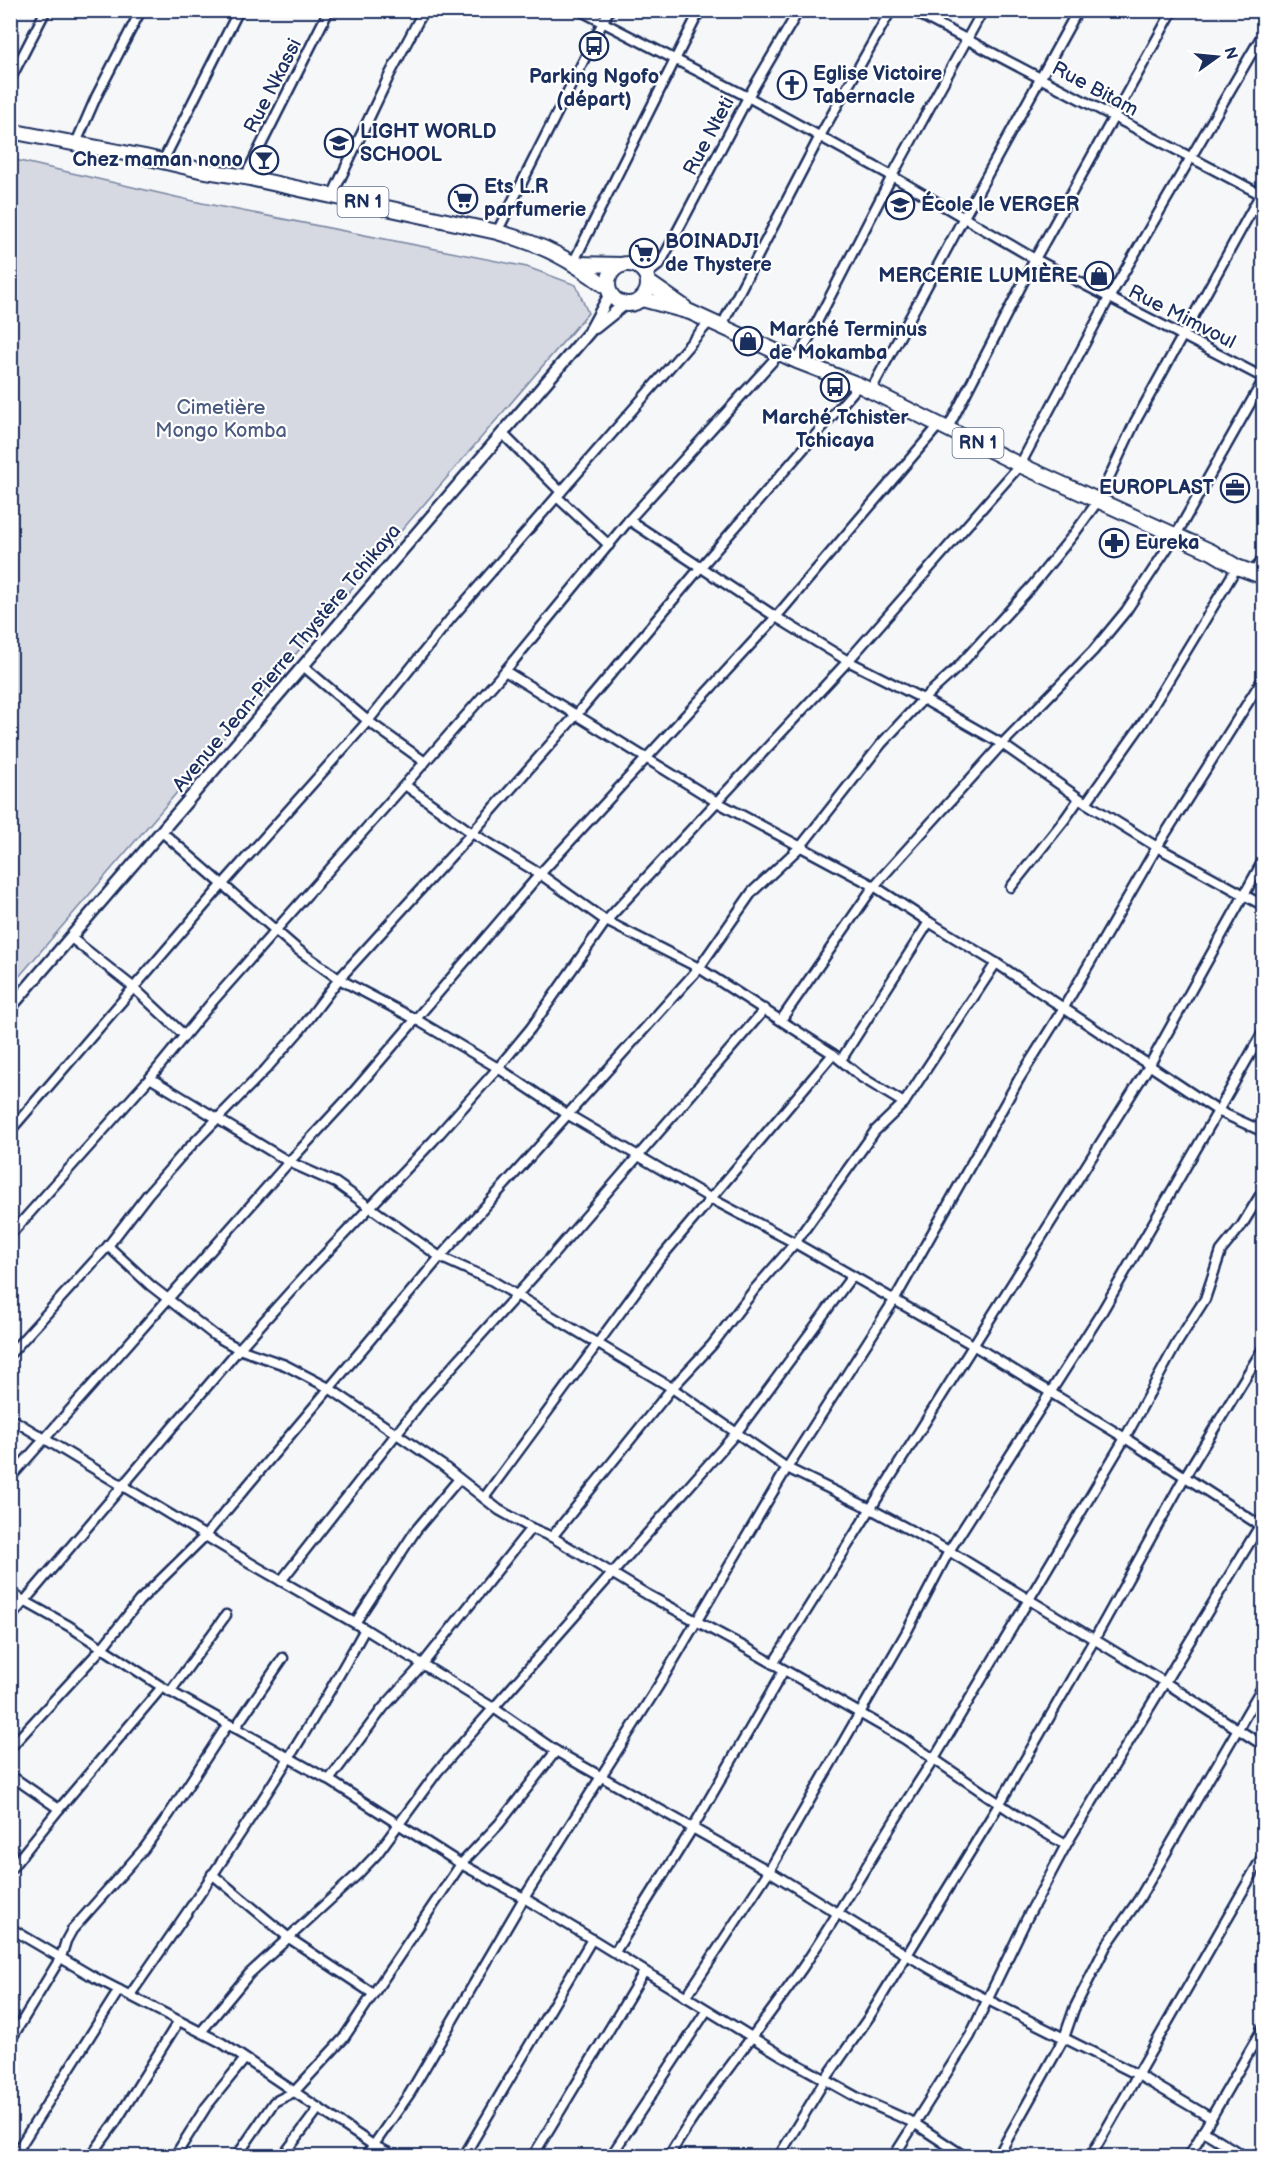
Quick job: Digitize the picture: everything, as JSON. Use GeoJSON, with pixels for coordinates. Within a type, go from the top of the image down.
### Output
{"type":"FeatureCollection","features":[{"type":"Feature","properties":{"kind":"highway","name":"RN 1"},"geometry":{"type":"LineString","coordinates":[[10,132],[245,177],[497,232],[531,242],[574,263],[609,291]]}},
{"type":"Feature","properties":{"kind":"highway","name":"RN 1"},"geometry":{"type":"LineString","coordinates":[[574,263],[622,265]]}},
{"type":"Feature","properties":{"kind":"highway"},"geometry":{"type":"LineString","coordinates":[[622,265],[639,267],[647,279],[647,291],[642,299],[631,304],[619,302],[609,291],[611,274],[622,265]]}},
{"type":"Feature","properties":{"kind":"highway","name":"RN 1"},"geometry":{"type":"LineString","coordinates":[[647,279],[690,312]]}},
{"type":"Feature","properties":{"kind":"highway","name":"RN 1"},"geometry":{"type":"LineString","coordinates":[[642,299],[690,312],[797,361],[865,388],[1020,465],[1176,535],[1237,567],[1259,574]]}},
{"type":"Feature","properties":{"kind":"street"},"geometry":{"type":"LineString","coordinates":[[10,80],[46,10]]}},
{"type":"Feature","properties":{"kind":"street"},"geometry":{"type":"LineString","coordinates":[[76,143],[96,97],[141,10]]}},
{"type":"Feature","properties":{"kind":"street"},"geometry":{"type":"LineString","coordinates":[[164,161],[239,10]]}},
{"type":"Feature","properties":{"kind":"street","name":"Rue Nkassi"},"geometry":{"type":"LineString","coordinates":[[245,177],[329,10]]}},
{"type":"Feature","properties":{"kind":"street"},"geometry":{"type":"LineString","coordinates":[[332,196],[390,74],[424,10]]}},
{"type":"Feature","properties":{"kind":"street","name":"Rue Mimvoul"},"geometry":{"type":"LineString","coordinates":[[579,10],[748,97],[892,176],[1035,259],[1263,378]]}},
{"type":"Feature","properties":{"kind":"street"},"geometry":{"type":"LineString","coordinates":[[497,232],[609,10]]}},
{"type":"Feature","properties":{"kind":"street"},"geometry":{"type":"LineString","coordinates":[[574,263],[700,10]]}},
{"type":"Feature","properties":{"kind":"street","name":"Rue Nteti"},"geometry":{"type":"LineString","coordinates":[[647,279],[660,264],[748,97],[799,10]]}},
{"type":"Feature","properties":{"kind":"street"},"geometry":{"type":"LineString","coordinates":[[10,1131],[223,884],[368,721],[452,617],[559,494],[716,323],[891,10]]}},
{"type":"Feature","properties":{"kind":"street","name":"Rue Bitam"},"geometry":{"type":"LineString","coordinates":[[911,10],[1189,158],[1262,193]]}},
{"type":"Feature","properties":{"kind":"street"},"geometry":{"type":"LineString","coordinates":[[797,361],[892,176],[983,10]]}},
{"type":"Feature","properties":{"kind":"street"},"geometry":{"type":"LineString","coordinates":[[10,1354],[108,1246],[148,1194],[301,1029],[339,979],[577,714],[700,568],[865,388],[964,217],[1078,10]]}},
{"type":"Feature","properties":{"kind":"street"},"geometry":{"type":"LineString","coordinates":[[10,1478],[417,1020],[540,874],[776,617],[944,426],[1173,10]]}},
{"type":"Feature","properties":{"kind":"street"},"geometry":{"type":"LineString","coordinates":[[10,1618],[239,1349],[498,1068],[531,1028],[606,921],[848,661],[1020,465],[1109,298],[1263,32]]}},
{"type":"Feature","properties":{"kind":"street"},"geometry":{"type":"LineString","coordinates":[[10,1748],[102,1648],[139,1601],[205,1536],[440,1257],[699,968],[752,892],[801,846],[882,743],[923,699],[957,668],[1032,586],[1074,534],[1098,501],[1135,422],[1262,193]]}},
{"type":"Feature","properties":{"kind":"street","name":"Avenue Jean-Pierre Thystère Tchikaya"},"geometry":{"type":"LineString","coordinates":[[590,331],[609,291]]}},
{"type":"Feature","properties":{"kind":"street","name":"Avenue Jean-Pierre Thystère Tchikaya"},"geometry":{"type":"LineString","coordinates":[[10,1008],[590,331],[625,304]]}},
{"type":"Feature","properties":{"kind":"street"},"geometry":{"type":"LineString","coordinates":[[10,1235],[150,1078],[275,930],[505,672],[629,520],[780,353]]}},
{"type":"Feature","properties":{"kind":"street"},"geometry":{"type":"LineString","coordinates":[[781,1020],[874,886],[1002,744],[1093,651],[1126,611],[1176,535],[1263,378]]}},
{"type":"Feature","properties":{"kind":"street"},"geometry":{"type":"LineString","coordinates":[[502,433],[609,545]]}},
{"type":"Feature","properties":{"kind":"street"},"geometry":{"type":"LineString","coordinates":[[629,520],[776,617],[848,661],[923,699],[1002,744],[1083,801],[1157,847],[1263,906]]}},
{"type":"Feature","properties":{"kind":"street"},"geometry":{"type":"LineString","coordinates":[[1259,574],[1263,556]]}},
{"type":"Feature","properties":{"kind":"street"},"geometry":{"type":"LineString","coordinates":[[1011,887],[1065,819],[1083,801],[1142,724],[1237,567]]}},
{"type":"Feature","properties":{"kind":"street"},"geometry":{"type":"LineString","coordinates":[[303,666],[368,721],[425,762]]}},
{"type":"Feature","properties":{"kind":"street"},"geometry":{"type":"LineString","coordinates":[[505,672],[577,714],[717,802],[874,886],[996,963],[1218,1111],[1263,1132]]}},
{"type":"Feature","properties":{"kind":"street"},"geometry":{"type":"LineString","coordinates":[[366,2157],[410,2093],[524,1898],[659,1685],[787,1468],[895,1299],[1019,1079],[1063,1009],[1157,847],[1263,677]]}},
{"type":"Feature","properties":{"kind":"street"},"geometry":{"type":"LineString","coordinates":[[405,785],[472,833],[540,874],[606,921],[699,968],[765,1009],[833,1054],[861,1077],[904,1103]]}},
{"type":"Feature","properties":{"kind":"street"},"geometry":{"type":"LineString","coordinates":[[162,832],[297,949],[339,979],[417,1020],[498,1068],[567,1114],[637,1156],[895,1299],[973,1345],[1125,1438],[1184,1478],[1262,1524],[1066,1845],[1026,1920],[970,2036],[894,2157]]}},
{"type":"Feature","properties":{"kind":"street"},"geometry":{"type":"LineString","coordinates":[[773,1664],[1149,1066],[1263,860]]}},
{"type":"Feature","properties":{"kind":"street"},"geometry":{"type":"LineString","coordinates":[[841,1060],[929,922]]}},
{"type":"Feature","properties":{"kind":"street"},"geometry":{"type":"LineString","coordinates":[[70,937],[134,987],[184,1035]]}},
{"type":"Feature","properties":{"kind":"street"},"geometry":{"type":"LineString","coordinates":[[552,1537],[672,1388],[712,1345],[754,1290],[795,1243],[869,1138],[904,1103],[996,963]]}},
{"type":"Feature","properties":{"kind":"street"},"geometry":{"type":"LineString","coordinates":[[281,1581],[426,1396],[551,1257],[765,1009]]}},
{"type":"Feature","properties":{"kind":"street"},"geometry":{"type":"LineString","coordinates":[[686,1997],[769,1871],[906,1633],[949,1551],[1102,1310],[1263,1030]]}},
{"type":"Feature","properties":{"kind":"street"},"geometry":{"type":"LineString","coordinates":[[484,1498],[659,1260],[833,1054]]}},
{"type":"Feature","properties":{"kind":"street"},"geometry":{"type":"LineString","coordinates":[[150,1078],[289,1162],[336,1183],[440,1257],[492,1280],[672,1388],[787,1468],[949,1551],[1166,1683],[1263,1746]]}},
{"type":"Feature","properties":{"kind":"street"},"geometry":{"type":"LineString","coordinates":[[669,2157],[684,2130],[787,1989],[934,1759],[1205,1299],[1221,1251],[1242,1226],[1263,1189]]}},
{"type":"Feature","properties":{"kind":"street"},"geometry":{"type":"LineString","coordinates":[[108,1246],[188,1317],[214,1335],[239,1349],[285,1365],[329,1388],[398,1434],[499,1510],[552,1537],[611,1574],[860,1714],[1066,1845]]}},
{"type":"Feature","properties":{"kind":"street"},"geometry":{"type":"LineString","coordinates":[[201,2032],[249,1974],[358,1874],[399,1826],[438,1771],[737,1432],[852,1276]]}},
{"type":"Feature","properties":{"kind":"street"},"geometry":{"type":"LineString","coordinates":[[779,2157],[825,2080],[869,2017],[1000,1803],[1184,1478],[1263,1347]]}},
{"type":"Feature","properties":{"kind":"street"},"geometry":{"type":"LineString","coordinates":[[10,1418],[205,1536],[365,1629],[495,1709],[556,1751],[769,1871],[958,1985],[1138,2075],[1211,2118]]}},
{"type":"Feature","properties":{"kind":"street"},"geometry":{"type":"LineString","coordinates":[[355,1623],[416,1530],[459,1479]]}},
{"type":"Feature","properties":{"kind":"street"},"geometry":{"type":"LineString","coordinates":[[329,1780],[382,1708],[422,1665],[531,1528]]}},
{"type":"Feature","properties":{"kind":"street"},"geometry":{"type":"LineString","coordinates":[[10,1593],[102,1648],[166,1690],[329,1780],[460,1864],[524,1898],[615,1952],[751,2037],[858,2098],[914,2123],[964,2157]]}},
{"type":"Feature","properties":{"kind":"street"},"geometry":{"type":"LineString","coordinates":[[10,1870],[58,1809],[166,1690],[226,1615]]}},
{"type":"Feature","properties":{"kind":"street"},"geometry":{"type":"LineString","coordinates":[[130,1995],[254,1815],[365,1629]]}},
{"type":"Feature","properties":{"kind":"street"},"geometry":{"type":"LineString","coordinates":[[10,2041],[62,1957],[66,1941],[72,1930],[143,1850],[283,1658]]}},
{"type":"Feature","properties":{"kind":"street"},"geometry":{"type":"LineString","coordinates":[[615,1952],[692,1829],[784,1670]]}},
{"type":"Feature","properties":{"kind":"street"},"geometry":{"type":"LineString","coordinates":[[998,2157],[1064,2038],[1084,1987],[1106,1946],[1139,1899],[1263,1684]]}},
{"type":"Feature","properties":{"kind":"street"},"geometry":{"type":"LineString","coordinates":[[237,2157],[274,2102],[294,2092],[343,2039],[460,1864],[499,1824],[556,1751]]}},
{"type":"Feature","properties":{"kind":"street"},"geometry":{"type":"LineString","coordinates":[[10,1774],[58,1809]]}},
{"type":"Feature","properties":{"kind":"street"},"geometry":{"type":"LineString","coordinates":[[1091,2157],[1263,1854]]}},
{"type":"Feature","properties":{"kind":"street"},"geometry":{"type":"LineString","coordinates":[[212,1874],[289,1938],[372,1993]]}},
{"type":"Feature","properties":{"kind":"street"},"geometry":{"type":"LineString","coordinates":[[10,1928],[178,2022],[222,2043],[244,2060],[395,2157]]}},
{"type":"Feature","properties":{"kind":"street"},"geometry":{"type":"LineString","coordinates":[[464,2157],[592,1939]]}},
{"type":"Feature","properties":{"kind":"street"},"geometry":{"type":"LineString","coordinates":[[533,2157],[644,1972]]}},
{"type":"Feature","properties":{"kind":"street"},"geometry":{"type":"LineString","coordinates":[[14,2157],[120,1990]]}},
{"type":"Feature","properties":{"kind":"street"},"geometry":{"type":"LineString","coordinates":[[611,2157],[707,2010]]}},
{"type":"Feature","properties":{"kind":"street"},"geometry":{"type":"LineString","coordinates":[[91,2157],[178,2022]]}},
{"type":"Feature","properties":{"kind":"street"},"geometry":{"type":"LineString","coordinates":[[1189,2157],[1263,2026]]}},
{"type":"Feature","properties":{"kind":"street"},"geometry":{"type":"LineString","coordinates":[[175,2157],[206,2107],[244,2060]]}},
{"type":"Feature","properties":{"kind":"street"},"geometry":{"type":"LineString","coordinates":[[283,2157],[319,2108]]}},
{"type":"Feature","properties":{"kind":"street"},"geometry":{"type":"LineString","coordinates":[[1203,2131],[1244,2157]]}},
{"type":"Feature","properties":{"kind":"green space","name":"Cimetière Mongo Komba"},"geometry":{"type":"Polygon","coordinates":[[[11,159],[202,203],[527,267],[576,285],[588,313],[11,986],[11,159]]]}},
{"type":"Feature","properties":{"kind":"place","name":"Parking Ngofo (départ)"},"geometry":{"type":"Point","coordinates":[594,46]}},
{"type":"Feature","properties":{"kind":"place","name":"Eglise Victoire Tabernacle"},"geometry":{"type":"Point","coordinates":[792,85]}},
{"type":"Feature","properties":{"kind":"place","name":"LIGHT WORLD SCHOOL"},"geometry":{"type":"Point","coordinates":[339,143]}},
{"type":"Feature","properties":{"kind":"place","name":"Chez maman nono"},"geometry":{"type":"Point","coordinates":[264,160]}},
{"type":"Feature","properties":{"kind":"place","name":"Ets L.R parfumerie"},"geometry":{"type":"Point","coordinates":[463,199]}},
{"type":"Feature","properties":{"kind":"place","name":"École le VERGER"},"geometry":{"type":"Point","coordinates":[900,205]}},
{"type":"Feature","properties":{"kind":"place","name":"BOINADJI de Thystere"},"geometry":{"type":"Point","coordinates":[644,253]}},
{"type":"Feature","properties":{"kind":"place","name":"MERCERIE LUMIÈRE"},"geometry":{"type":"Point","coordinates":[1099,276]}},
{"type":"Feature","properties":{"kind":"place","name":"Marché Terminus de Mokamba"},"geometry":{"type":"Point","coordinates":[748,341]}},
{"type":"Feature","properties":{"kind":"place","name":"Marché Tchister Tchicaya"},"geometry":{"type":"Point","coordinates":[835,387]}},
{"type":"Feature","properties":{"kind":"place","name":"EUROPLAST"},"geometry":{"type":"Point","coordinates":[1235,488]}},
{"type":"Feature","properties":{"kind":"place","name":"Eureka"},"geometry":{"type":"Point","coordinates":[1114,543]}}]}
